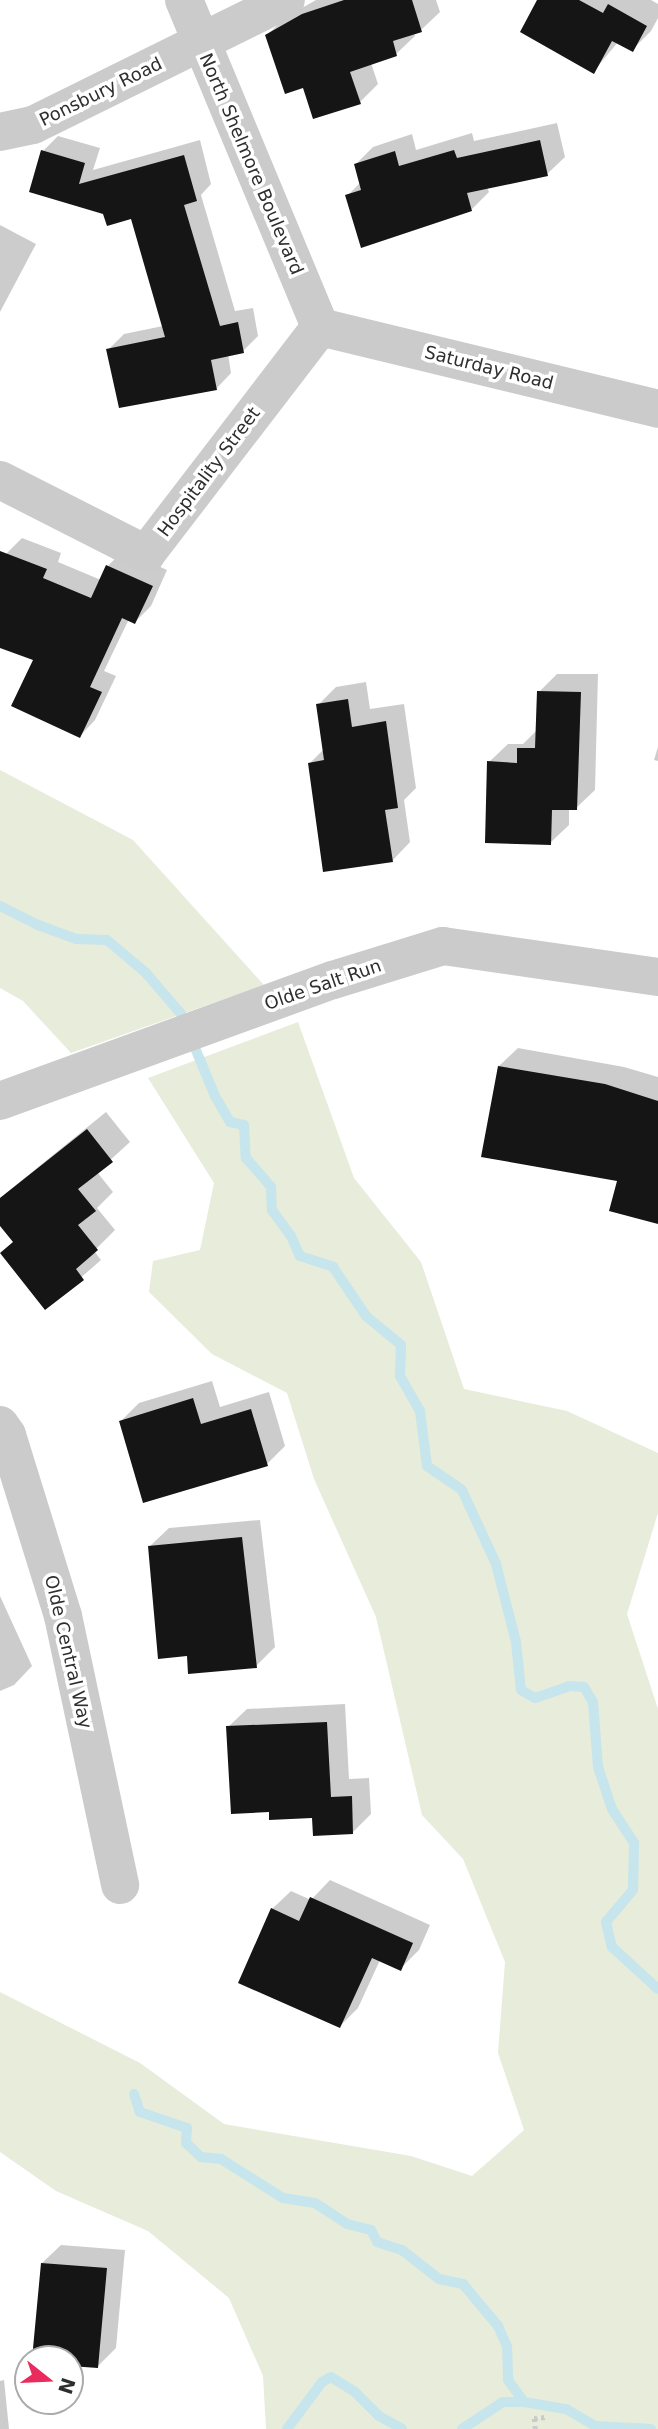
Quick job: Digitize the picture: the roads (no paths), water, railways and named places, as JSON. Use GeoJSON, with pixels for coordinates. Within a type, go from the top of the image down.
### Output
{"type":"FeatureCollection","features":[{"type":"Feature","properties":{"kind":"street","name":"North Shelmore Boulevard"},"geometry":{"type":"LineString","coordinates":[[184,0],[320,327]]}},
{"type":"Feature","properties":{"kind":"street","name":"Ponsbury Road"},"geometry":{"type":"LineString","coordinates":[[0,132],[33,125],[286,0]]}},
{"type":"Feature","properties":{"kind":"street","name":"Saturday Road"},"geometry":{"type":"LineString","coordinates":[[320,327],[658,409]]}},
{"type":"Feature","properties":{"kind":"street","name":"Hospitality Street"},"geometry":{"type":"LineString","coordinates":[[0,480],[146,554],[320,327]]}},
{"type":"Feature","properties":{"kind":"street","name":"Olde Salt Run"},"geometry":{"type":"LineString","coordinates":[[0,1101],[333,980],[443,946],[658,977]]}},
{"type":"Feature","properties":{"kind":"street","name":"Olde Central Way"},"geometry":{"type":"LineString","coordinates":[[2,1432],[63,1616],[120,1885]]}},
{"type":"Feature","properties":{"kind":"waterway"},"geometry":{"type":"LineString","coordinates":[[0,906],[38,925],[76,939],[107,940],[146,973],[181,1014],[215,1096],[230,1122],[244,1125],[246,1158],[271,1187],[272,1210],[291,1236],[300,1256],[333,1267],[366,1316],[401,1345],[400,1376],[420,1411],[427,1466],[462,1490],[496,1564],[516,1642],[521,1690],[535,1698],[569,1686],[584,1687],[593,1702],[598,1767],[612,1809],[634,1843],[633,1890],[606,1922],[612,1947],[658,1989]]}},
{"type":"Feature","properties":{"kind":"waterway"},"geometry":{"type":"LineString","coordinates":[[134,2094],[140,2112],[187,2128],[186,2143],[201,2157],[221,2159],[283,2198],[315,2203],[347,2224],[371,2230],[377,2242],[402,2250],[439,2279],[463,2284],[498,2326],[507,2346],[508,2380],[524,2402],[566,2409],[596,2426],[651,2429]]}},
{"type":"Feature","properties":{"kind":"waterway"},"geometry":{"type":"LineString","coordinates":[[287,2429],[322,2382],[331,2377],[355,2392],[379,2416],[402,2429]]}},
{"type":"Feature","properties":{"kind":"waterway"},"geometry":{"type":"LineString","coordinates":[[462,2429],[503,2402],[524,2402]]}}]}
